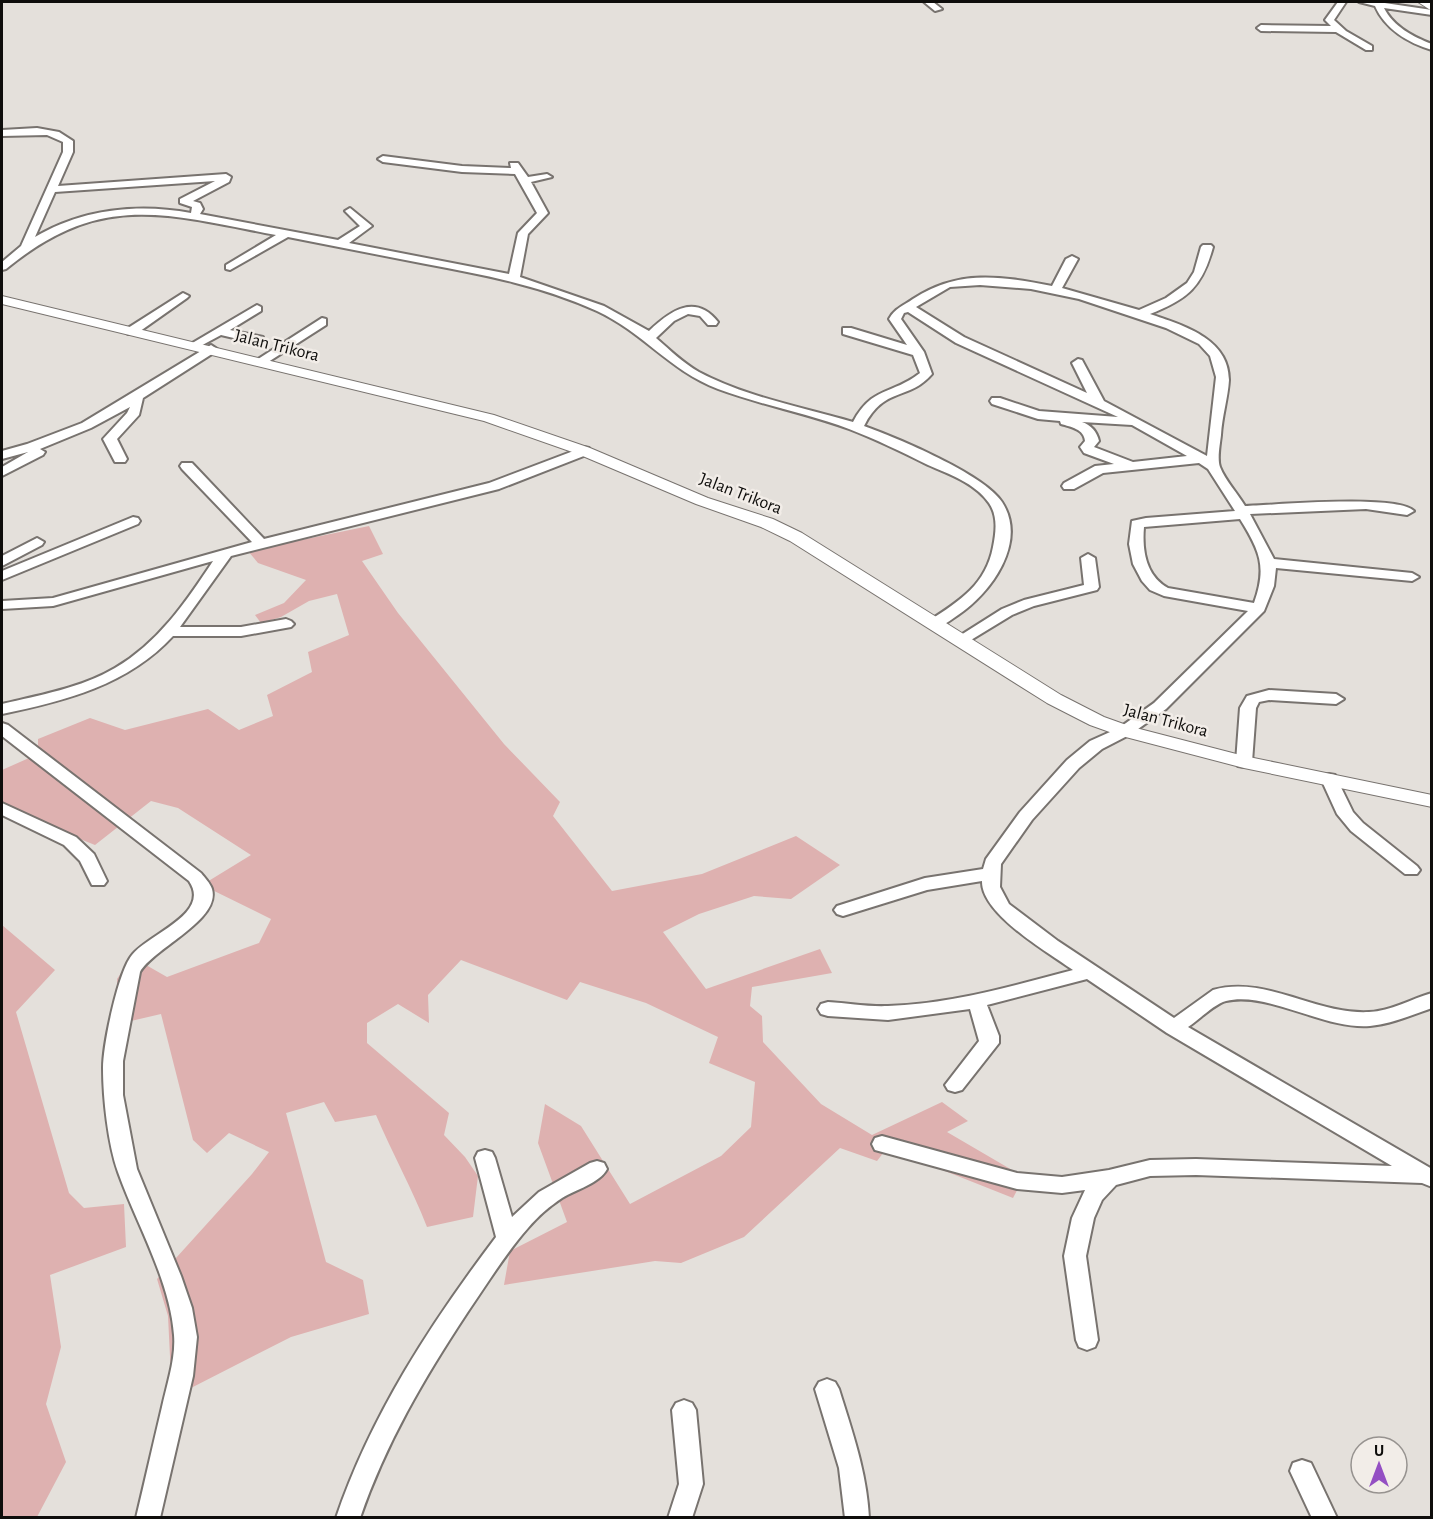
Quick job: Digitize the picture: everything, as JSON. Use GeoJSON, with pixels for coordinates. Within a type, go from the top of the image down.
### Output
{"type":"FeatureCollection","features":[{"type":"Feature","properties":{"kind":"street"},"geometry":{"type":"LineString","coordinates":[[928,2],[938,9]]}},
{"type":"Feature","properties":{"kind":"street"},"geometry":{"type":"LineString","coordinates":[[1342,2],[1329,20],[1338,29],[1369,48]]}},
{"type":"Feature","properties":{"kind":"street"},"geometry":{"type":"LineString","coordinates":[[1363,2],[1431,13]]}},
{"type":"Feature","properties":{"kind":"street"},"geometry":{"type":"LineString","coordinates":[[1423,2],[1431,8]]}},
{"type":"Feature","properties":{"kind":"street"},"geometry":{"type":"LineString","coordinates":[[1378,4],[1383,14],[1400,31],[1431,47]]}},
{"type":"Feature","properties":{"kind":"street"},"geometry":{"type":"LineString","coordinates":[[1261,28],[1338,29]]}},
{"type":"Feature","properties":{"kind":"street"},"geometry":{"type":"LineString","coordinates":[[2,133],[38,132],[65,137],[68,152],[26,245]]}},
{"type":"Feature","properties":{"kind":"street"},"geometry":{"type":"LineString","coordinates":[[383,159],[462,169],[516,168],[543,213],[523,233],[514,279]]}},
{"type":"Feature","properties":{"kind":"street"},"geometry":{"type":"LineString","coordinates":[[52,189],[226,177],[225,180],[185,201],[196,205],[198,209],[195,215]]}},
{"type":"Feature","properties":{"kind":"street"},"geometry":{"type":"LineString","coordinates":[[525,180],[548,177]]}},
{"type":"Feature","properties":{"kind":"street"},"geometry":{"type":"LineString","coordinates":[[2,267],[26,245],[64,225],[121,211],[156,211],[195,215],[284,235],[514,279],[612,314],[633,326],[668,357],[692,374],[728,389],[856,428],[968,478],[994,500],[1002,515],[1004,528],[1000,553],[991,579],[971,600],[935,623]]}},
{"type":"Feature","properties":{"kind":"street"},"geometry":{"type":"LineString","coordinates":[[338,245],[367,226],[350,211]]}},
{"type":"Feature","properties":{"kind":"street"},"geometry":{"type":"LineString","coordinates":[[38,221],[64,225]]}},
{"type":"Feature","properties":{"kind":"street"},"geometry":{"type":"LineString","coordinates":[[230,267],[284,235]]}},
{"type":"Feature","properties":{"kind":"street"},"geometry":{"type":"LineString","coordinates":[[1139,314],[1156,308],[1191,286],[1197,278],[1207,247]]}},
{"type":"Feature","properties":{"kind":"street"},"geometry":{"type":"LineString","coordinates":[[1054,290],[1072,259]]}},
{"type":"Feature","properties":{"kind":"street"},"geometry":{"type":"LineString","coordinates":[[856,428],[863,412],[879,395],[911,384],[926,374],[925,366],[895,319],[898,311],[910,308],[938,287],[955,283],[980,282],[1054,290],[1139,314],[1194,336],[1211,348],[1222,369],[1223,388],[1207,463]]}},
{"type":"Feature","properties":{"kind":"street"},"geometry":{"type":"LineString","coordinates":[[132,331],[183,296]]}},
{"type":"Feature","properties":{"kind":"street","name":"Jalan Trikora"},"geometry":{"type":"LineString","coordinates":[[2,300],[489,418],[584,451],[702,501],[767,523],[796,537],[1054,699],[1097,721],[1244,762],[1431,801]]}},
{"type":"Feature","properties":{"kind":"street"},"geometry":{"type":"LineString","coordinates":[[910,308],[960,340],[1099,403],[1139,423],[1207,463],[1243,513],[1269,563],[1267,586],[1259,608],[1160,706],[1125,730],[1096,745],[1072,764],[1044,793],[992,863],[991,887],[1002,908],[1174,1029],[1428,1177]]}},
{"type":"Feature","properties":{"kind":"street"},"geometry":{"type":"LineString","coordinates":[[2,472],[114,412],[203,347],[220,331],[257,309]]}},
{"type":"Feature","properties":{"kind":"street"},"geometry":{"type":"LineString","coordinates":[[648,339],[669,319],[682,312],[699,310],[705,312],[712,322]]}},
{"type":"Feature","properties":{"kind":"street"},"geometry":{"type":"LineString","coordinates":[[261,361],[322,322]]}},
{"type":"Feature","properties":{"kind":"street"},"geometry":{"type":"LineString","coordinates":[[220,331],[259,340]]}},
{"type":"Feature","properties":{"kind":"street"},"geometry":{"type":"LineString","coordinates":[[847,331],[917,352]]}},
{"type":"Feature","properties":{"kind":"street"},"geometry":{"type":"LineString","coordinates":[[1078,363],[1099,403]]}},
{"type":"Feature","properties":{"kind":"street"},"geometry":{"type":"LineString","coordinates":[[120,459],[110,439],[135,412],[138,404],[137,397]]}},
{"type":"Feature","properties":{"kind":"street"},"geometry":{"type":"LineString","coordinates":[[996,400],[1028,413],[1139,423]]}},
{"type":"Feature","properties":{"kind":"street"},"geometry":{"type":"LineString","coordinates":[[1056,416],[1083,427],[1091,435],[1092,441],[1087,447],[1089,450],[1131,466]]}},
{"type":"Feature","properties":{"kind":"street"},"geometry":{"type":"LineString","coordinates":[[2,455],[29,449],[70,435]]}},
{"type":"Feature","properties":{"kind":"street"},"geometry":{"type":"LineString","coordinates":[[2,605],[53,602],[98,591],[226,553],[494,486],[584,451]]}},
{"type":"Feature","properties":{"kind":"street"},"geometry":{"type":"LineString","coordinates":[[1069,486],[1100,469],[1207,463]]}},
{"type":"Feature","properties":{"kind":"street"},"geometry":{"type":"LineString","coordinates":[[186,466],[261,544]]}},
{"type":"Feature","properties":{"kind":"street"},"geometry":{"type":"LineString","coordinates":[[1259,608],[1164,592],[1152,587],[1145,578],[1140,563],[1135,536],[1137,524],[1243,513],[1366,505],[1407,511]]}},
{"type":"Feature","properties":{"kind":"street"},"geometry":{"type":"LineString","coordinates":[[2,576],[133,521]]}},
{"type":"Feature","properties":{"kind":"street"},"geometry":{"type":"LineString","coordinates":[[2,562],[37,542]]}},
{"type":"Feature","properties":{"kind":"street"},"geometry":{"type":"LineString","coordinates":[[2,709],[63,693],[121,672],[167,631],[226,553]]}},
{"type":"Feature","properties":{"kind":"street"},"geometry":{"type":"LineString","coordinates":[[961,640],[1007,612],[1029,603],[1092,587],[1088,558]]}},
{"type":"Feature","properties":{"kind":"street"},"geometry":{"type":"LineString","coordinates":[[1269,563],[1412,577]]}},
{"type":"Feature","properties":{"kind":"street"},"geometry":{"type":"LineString","coordinates":[[167,631],[229,634],[256,632],[286,624]]}},
{"type":"Feature","properties":{"kind":"street"},"geometry":{"type":"LineString","coordinates":[[1244,762],[1248,708],[1253,699],[1269,695],[1336,699]]}},
{"type":"Feature","properties":{"kind":"street"},"geometry":{"type":"LineString","coordinates":[[2,728],[195,877],[203,888],[204,900],[192,918],[139,958],[130,972],[113,1061],[113,1095],[127,1169],[170,1276],[181,1308],[186,1337],[181,1376],[148,1518]]}},
{"type":"Feature","properties":{"kind":"street"},"geometry":{"type":"LineString","coordinates":[[1329,779],[1346,814],[1357,827],[1411,870]]}},
{"type":"Feature","properties":{"kind":"street"},"geometry":{"type":"LineString","coordinates":[[2,808],[70,842],[88,858],[98,881]]}},
{"type":"Feature","properties":{"kind":"street"},"geometry":{"type":"LineString","coordinates":[[843,910],[926,884],[992,874]]}},
{"type":"Feature","properties":{"kind":"street"},"geometry":{"type":"LineString","coordinates":[[828,1009],[885,1013],[933,1009],[977,1002],[1090,972]]}},
{"type":"Feature","properties":{"kind":"street"},"geometry":{"type":"LineString","coordinates":[[1174,1029],[1220,995],[1250,993],[1338,1016],[1369,1019],[1404,1011],[1431,1000]]}},
{"type":"Feature","properties":{"kind":"street"},"geometry":{"type":"LineString","coordinates":[[955,1085],[989,1043],[989,1036],[977,1002]]}},
{"type":"Feature","properties":{"kind":"street"},"geometry":{"type":"LineString","coordinates":[[882,1144],[1017,1181],[1062,1185],[1109,1178],[1150,1168],[1196,1167],[1428,1177]]}},
{"type":"Feature","properties":{"kind":"street"},"geometry":{"type":"LineString","coordinates":[[485,1158],[507,1239]]}},
{"type":"Feature","properties":{"kind":"street"},"geometry":{"type":"LineString","coordinates":[[348,1518],[361,1475],[393,1411],[429,1351],[507,1239],[532,1210],[558,1190],[597,1169]]}},
{"type":"Feature","properties":{"kind":"street"},"geometry":{"type":"LineString","coordinates":[[1087,1340],[1075,1256],[1083,1218],[1093,1195],[1109,1178]]}},
{"type":"Feature","properties":{"kind":"street"},"geometry":{"type":"LineString","coordinates":[[827,1389],[848,1457],[857,1500],[857,1518]]}},
{"type":"Feature","properties":{"kind":"street"},"geometry":{"type":"LineString","coordinates":[[680,1518],[691,1484],[684,1410]]}},
{"type":"Feature","properties":{"kind":"street"},"geometry":{"type":"LineString","coordinates":[[1302,1472],[1325,1518]]}},
{"type":"Feature","properties":{"kind":"shaded area"},"geometry":{"type":"Polygon","coordinates":[[[369,526],[383,554],[362,561],[398,613],[504,744],[560,802],[553,816],[612,891],[702,874],[796,836],[840,865],[791,899],[754,896],[699,914],[663,932],[706,989],[820,949],[832,973],[752,987],[750,1006],[762,1016],[763,1042],[821,1104],[872,1135],[942,1102],[968,1121],[947,1132],[1024,1177],[1013,1198],[887,1148],[877,1161],[840,1148],[744,1237],[681,1263],[655,1261],[504,1285],[510,1251],[567,1222],[538,1143],[545,1104],[581,1126],[630,1204],[721,1156],[751,1127],[755,1082],[709,1063],[718,1037],[646,1003],[580,982],[567,1000],[461,960],[428,995],[429,1023],[398,1004],[367,1023],[367,1043],[449,1113],[444,1135],[465,1157],[478,1176],[473,1217],[427,1227],[376,1115],[335,1122],[324,1102],[286,1113],[326,1262],[363,1280],[369,1314],[291,1337],[189,1389],[171,1377],[168,1316],[157,1279],[252,1174],[269,1152],[229,1133],[207,1153],[193,1140],[161,1014],[118,1024],[117,979],[132,957],[167,977],[259,943],[271,919],[202,885],[251,855],[178,808],[151,801],[95,845],[2,808],[2,770],[38,754],[38,739],[90,718],[125,730],[208,709],[239,730],[273,716],[267,695],[312,672],[308,652],[349,635],[337,594],[309,601],[281,617],[261,623],[255,615],[284,603],[306,580],[258,563],[248,551],[369,526]]]}},
{"type":"Feature","properties":{"kind":"shaded area"},"geometry":{"type":"Polygon","coordinates":[[[2,925],[55,970],[16,1012],[69,1193],[84,1208],[124,1204],[126,1247],[50,1275],[61,1347],[46,1404],[66,1462],[37,1517],[2,1517],[2,925]]]}}]}
